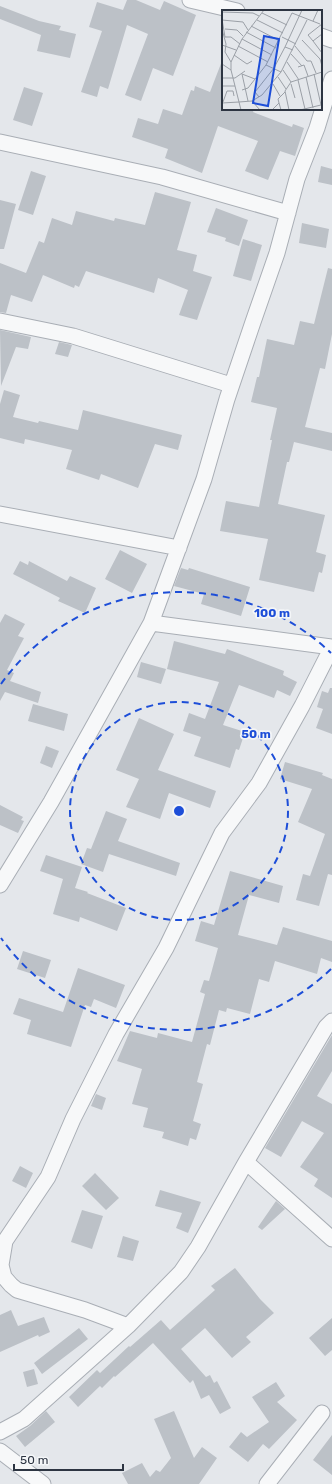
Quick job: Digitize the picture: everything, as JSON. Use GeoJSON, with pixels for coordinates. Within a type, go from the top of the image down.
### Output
{"type":"FeatureCollection","features":[{"type":"Feature","properties":{"kind":"street"},"geometry":{"type":"LineString","coordinates":[[190,0],[232,10]]}},
{"type":"Feature","properties":{"kind":"street"},"geometry":{"type":"LineString","coordinates":[[322,36],[332,40]]}},
{"type":"Feature","properties":{"kind":"street"},"geometry":{"type":"LineString","coordinates":[[0,885],[51,802],[152,623],[204,479],[232,385],[278,253],[297,179],[317,128],[332,79]]}},
{"type":"Feature","properties":{"kind":"street"},"geometry":{"type":"LineString","coordinates":[[0,142],[162,177],[288,213]]}},
{"type":"Feature","properties":{"kind":"street"},"geometry":{"type":"LineString","coordinates":[[0,320],[73,336],[232,385]]}},
{"type":"Feature","properties":{"kind":"street"},"geometry":{"type":"LineString","coordinates":[[0,514],[179,548]]}},
{"type":"Feature","properties":{"kind":"street"},"geometry":{"type":"LineString","coordinates":[[128,1326],[78,1308],[17,1290],[4,1277],[1,1265],[5,1241],[48,1177],[73,1119],[116,1034],[166,948],[222,833],[259,783],[302,706],[332,647],[152,623]]}},
{"type":"Feature","properties":{"kind":"street"},"geometry":{"type":"LineString","coordinates":[[0,1432],[24,1418],[128,1326],[181,1272],[198,1247],[246,1162],[326,1027],[332,1021]]}},
{"type":"Feature","properties":{"kind":"street"},"geometry":{"type":"LineString","coordinates":[[246,1162],[332,1239]]}},
{"type":"Feature","properties":{"kind":"street"},"geometry":{"type":"LineString","coordinates":[[267,1484],[322,1413]]}},
{"type":"Feature","properties":{"kind":"street"},"geometry":{"type":"LineString","coordinates":[[0,1451],[43,1484]]}},
{"type":"Feature","properties":{"kind":"building"},"geometry":{"type":"Polygon","coordinates":[[[127,0],[136,0],[160,10],[164,1],[196,15],[173,76],[153,68],[141,101],[125,95],[148,34],[127,25],[108,89],[100,86],[97,97],[81,92],[102,31],[89,27],[97,2],[123,10],[127,0]]]}},
{"type":"Feature","properties":{"kind":"building"},"geometry":{"type":"Polygon","coordinates":[[[0,6],[39,21],[61,26],[59,30],[76,34],[70,58],[37,51],[41,35],[0,19],[0,6]]]}},
{"type":"Feature","properties":{"kind":"building"},"geometry":{"type":"Polygon","coordinates":[[[222,61],[222,110],[254,110],[253,112],[292,127],[293,124],[304,128],[295,156],[280,151],[268,180],[245,171],[258,141],[218,126],[202,173],[165,158],[168,149],[132,137],[138,118],[158,124],[163,109],[182,115],[191,90],[194,91],[195,86],[210,92],[222,61]]]}},
{"type":"Feature","properties":{"kind":"building"},"geometry":{"type":"Polygon","coordinates":[[[24,87],[43,93],[32,126],[13,120],[24,87]]]}},
{"type":"Feature","properties":{"kind":"building"},"geometry":{"type":"Polygon","coordinates":[[[321,166],[332,169],[332,185],[318,182],[321,166]]]}},
{"type":"Feature","properties":{"kind":"building"},"geometry":{"type":"Polygon","coordinates":[[[31,171],[46,176],[33,215],[18,210],[31,171]]]}},
{"type":"Feature","properties":{"kind":"building"},"geometry":{"type":"Polygon","coordinates":[[[155,192],[191,202],[177,250],[197,255],[193,271],[212,277],[197,320],[179,315],[188,290],[158,278],[154,293],[86,271],[79,287],[75,285],[74,288],[43,275],[32,302],[11,295],[6,313],[0,312],[0,263],[26,273],[39,241],[44,243],[52,218],[72,225],[76,211],[114,221],[115,218],[145,225],[155,192]]]}},
{"type":"Feature","properties":{"kind":"building"},"geometry":{"type":"Polygon","coordinates":[[[0,200],[16,204],[4,249],[0,249],[0,200]]]}},
{"type":"Feature","properties":{"kind":"building"},"geometry":{"type":"Polygon","coordinates":[[[216,208],[248,220],[239,246],[225,241],[226,238],[207,232],[216,208]]]}},
{"type":"Feature","properties":{"kind":"building"},"geometry":{"type":"Polygon","coordinates":[[[302,223],[329,229],[326,248],[299,243],[302,223]]]}},
{"type":"Feature","properties":{"kind":"building"},"geometry":{"type":"Polygon","coordinates":[[[243,239],[262,245],[251,281],[233,276],[243,239]]]}},
{"type":"Feature","properties":{"kind":"building"},"geometry":{"type":"Polygon","coordinates":[[[328,268],[332,269],[332,334],[325,369],[320,368],[305,427],[332,433],[332,451],[294,442],[289,462],[287,462],[278,504],[325,515],[316,552],[326,555],[322,573],[319,572],[314,592],[259,580],[268,539],[220,531],[226,501],[259,507],[277,408],[251,402],[257,377],[259,377],[267,339],[294,345],[300,321],[314,324],[328,268]]]}},
{"type":"Feature","properties":{"kind":"building"},"geometry":{"type":"Polygon","coordinates":[[[0,330],[31,337],[28,349],[16,347],[1,386],[0,330]]]}},
{"type":"Feature","properties":{"kind":"building"},"geometry":{"type":"Polygon","coordinates":[[[59,342],[72,345],[68,357],[55,354],[59,342]]]}},
{"type":"Feature","properties":{"kind":"building"},"geometry":{"type":"Polygon","coordinates":[[[4,390],[20,395],[13,417],[78,430],[83,410],[182,435],[178,450],[155,444],[138,488],[101,474],[99,480],[66,469],[72,450],[25,439],[24,444],[0,438],[0,404],[4,390]]]}},
{"type":"Feature","properties":{"kind":"building"},"geometry":{"type":"Polygon","coordinates":[[[120,550],[147,564],[132,593],[105,579],[120,550]]]}},
{"type":"Feature","properties":{"kind":"building"},"geometry":{"type":"Polygon","coordinates":[[[20,561],[28,565],[29,561],[67,581],[70,576],[96,588],[85,613],[58,601],[60,598],[13,574],[20,561]]]}},
{"type":"Feature","properties":{"kind":"building"},"geometry":{"type":"Polygon","coordinates":[[[181,568],[188,570],[189,568],[250,587],[241,616],[201,604],[204,594],[174,586],[181,568]]]}},
{"type":"Feature","properties":{"kind":"building"},"geometry":{"type":"Polygon","coordinates":[[[5,614],[25,624],[18,636],[24,638],[7,670],[14,673],[10,681],[41,692],[38,703],[5,692],[0,701],[0,623],[5,614]]]}},
{"type":"Feature","properties":{"kind":"building"},"geometry":{"type":"Polygon","coordinates":[[[174,641],[225,654],[227,649],[284,671],[283,675],[297,682],[290,696],[277,690],[274,698],[239,685],[223,725],[245,732],[239,750],[236,749],[230,768],[194,756],[201,737],[183,731],[189,713],[205,719],[219,682],[167,669],[174,641]]]}},
{"type":"Feature","properties":{"kind":"building"},"geometry":{"type":"Polygon","coordinates":[[[141,662],[166,669],[161,684],[137,677],[141,662]]]}},
{"type":"Feature","properties":{"kind":"building"},"geometry":{"type":"Polygon","coordinates":[[[330,688],[332,688],[332,734],[316,728],[323,709],[317,707],[322,691],[328,693],[330,688]]]}},
{"type":"Feature","properties":{"kind":"building"},"geometry":{"type":"Polygon","coordinates":[[[33,704],[68,714],[64,731],[28,721],[33,704]]]}},
{"type":"Feature","properties":{"kind":"building"},"geometry":{"type":"Polygon","coordinates":[[[139,718],[174,734],[158,770],[216,791],[210,808],[169,793],[160,819],[126,807],[139,779],[116,770],[139,718]]]}},
{"type":"Feature","properties":{"kind":"building"},"geometry":{"type":"Polygon","coordinates":[[[46,746],[59,751],[52,768],[40,763],[46,746]]]}},
{"type":"Feature","properties":{"kind":"building"},"geometry":{"type":"Polygon","coordinates":[[[285,762],[323,773],[322,775],[332,779],[332,875],[328,874],[319,906],[296,900],[303,874],[310,876],[325,834],[298,822],[312,789],[280,779],[285,762]]]}},
{"type":"Feature","properties":{"kind":"building"},"geometry":{"type":"Polygon","coordinates":[[[0,805],[23,817],[21,820],[24,821],[18,833],[0,825],[0,805]]]}},
{"type":"Feature","properties":{"kind":"building"},"geometry":{"type":"Polygon","coordinates":[[[106,811],[127,819],[118,841],[180,863],[176,876],[109,854],[103,872],[81,864],[87,848],[91,849],[106,811]]]}},
{"type":"Feature","properties":{"kind":"building"},"geometry":{"type":"Polygon","coordinates":[[[46,855],[82,867],[75,888],[126,908],[117,931],[80,917],[79,922],[53,914],[63,879],[40,871],[46,855]]]}},
{"type":"Feature","properties":{"kind":"building"},"geometry":{"type":"Polygon","coordinates":[[[230,871],[283,886],[279,903],[249,895],[238,935],[277,945],[283,927],[332,941],[332,962],[321,958],[317,974],[275,961],[269,982],[259,979],[250,1014],[227,1008],[226,1012],[219,1010],[210,1045],[207,1044],[197,1082],[203,1084],[193,1121],[201,1124],[196,1140],[190,1138],[188,1146],[162,1138],[164,1132],[143,1127],[148,1108],[132,1104],[142,1069],[117,1061],[130,1031],[157,1038],[158,1033],[192,1042],[205,994],[200,992],[204,980],[209,981],[218,948],[195,941],[201,921],[214,925],[230,871]]]}},
{"type":"Feature","properties":{"kind":"building"},"geometry":{"type":"Polygon","coordinates":[[[23,951],[51,960],[45,978],[17,969],[23,951]]]}},
{"type":"Feature","properties":{"kind":"building"},"geometry":{"type":"Polygon","coordinates":[[[78,968],[125,985],[116,1008],[94,999],[91,1007],[85,1005],[71,1047],[27,1034],[31,1020],[13,1014],[19,998],[63,1012],[78,968]]]}},
{"type":"Feature","properties":{"kind":"building"},"geometry":{"type":"Polygon","coordinates":[[[332,1035],[332,1071],[317,1096],[332,1104],[332,1198],[314,1186],[318,1179],[300,1167],[324,1133],[302,1121],[281,1157],[265,1148],[332,1035]]]}},
{"type":"Feature","properties":{"kind":"building"},"geometry":{"type":"Polygon","coordinates":[[[96,1094],[106,1098],[102,1110],[91,1106],[96,1094]]]}},
{"type":"Feature","properties":{"kind":"building"},"geometry":{"type":"Polygon","coordinates":[[[20,1166],[33,1173],[26,1188],[12,1181],[20,1166]]]}},
{"type":"Feature","properties":{"kind":"building"},"geometry":{"type":"Polygon","coordinates":[[[95,1173],[119,1198],[106,1210],[82,1186],[95,1173]]]}},
{"type":"Feature","properties":{"kind":"building"},"geometry":{"type":"Polygon","coordinates":[[[160,1190],[201,1202],[188,1233],[176,1228],[182,1213],[155,1206],[160,1190]]]}},
{"type":"Feature","properties":{"kind":"building"},"geometry":{"type":"Polygon","coordinates":[[[276,1201],[285,1209],[262,1230],[258,1227],[276,1201]]]}},
{"type":"Feature","properties":{"kind":"building"},"geometry":{"type":"Polygon","coordinates":[[[82,1210],[103,1216],[92,1249],[71,1242],[82,1210]]]}},
{"type":"Feature","properties":{"kind":"building"},"geometry":{"type":"Polygon","coordinates":[[[123,1236],[139,1241],[133,1261],[117,1257],[123,1236]]]}},
{"type":"Feature","properties":{"kind":"building"},"geometry":{"type":"Polygon","coordinates":[[[235,1268],[260,1299],[274,1313],[246,1337],[251,1342],[232,1358],[205,1328],[181,1349],[206,1377],[210,1375],[214,1383],[217,1381],[231,1408],[220,1414],[209,1395],[201,1399],[193,1380],[190,1383],[153,1343],[102,1388],[100,1386],[78,1407],[69,1397],[97,1370],[100,1373],[129,1346],[130,1347],[161,1320],[170,1330],[215,1290],[211,1286],[235,1268]]]}},
{"type":"Feature","properties":{"kind":"building"},"geometry":{"type":"Polygon","coordinates":[[[11,1310],[18,1326],[44,1317],[50,1332],[39,1337],[38,1335],[0,1352],[0,1315],[11,1310]]]}},
{"type":"Feature","properties":{"kind":"building"},"geometry":{"type":"Polygon","coordinates":[[[332,1318],[332,1350],[325,1356],[309,1338],[332,1318]]]}},
{"type":"Feature","properties":{"kind":"building"},"geometry":{"type":"Polygon","coordinates":[[[79,1328],[88,1339],[42,1374],[34,1363],[79,1328]]]}},
{"type":"Feature","properties":{"kind":"building"},"geometry":{"type":"Polygon","coordinates":[[[34,1369],[38,1384],[27,1387],[23,1372],[34,1369]]]}},
{"type":"Feature","properties":{"kind":"building"},"geometry":{"type":"Polygon","coordinates":[[[276,1382],[285,1396],[277,1402],[297,1420],[269,1449],[263,1444],[248,1462],[229,1447],[241,1432],[247,1437],[269,1422],[252,1397],[276,1382]]]}},
{"type":"Feature","properties":{"kind":"building"},"geometry":{"type":"Polygon","coordinates":[[[46,1411],[55,1422],[25,1447],[16,1436],[30,1426],[46,1411]]]}},
{"type":"Feature","properties":{"kind":"building"},"geometry":{"type":"Polygon","coordinates":[[[174,1411],[194,1458],[202,1447],[217,1458],[199,1484],[128,1484],[122,1473],[142,1463],[150,1477],[156,1470],[160,1472],[171,1458],[154,1419],[174,1411]]]}},
{"type":"Feature","properties":{"kind":"building"},"geometry":{"type":"Polygon","coordinates":[[[332,1435],[332,1475],[313,1460],[332,1435]]]}}]}
